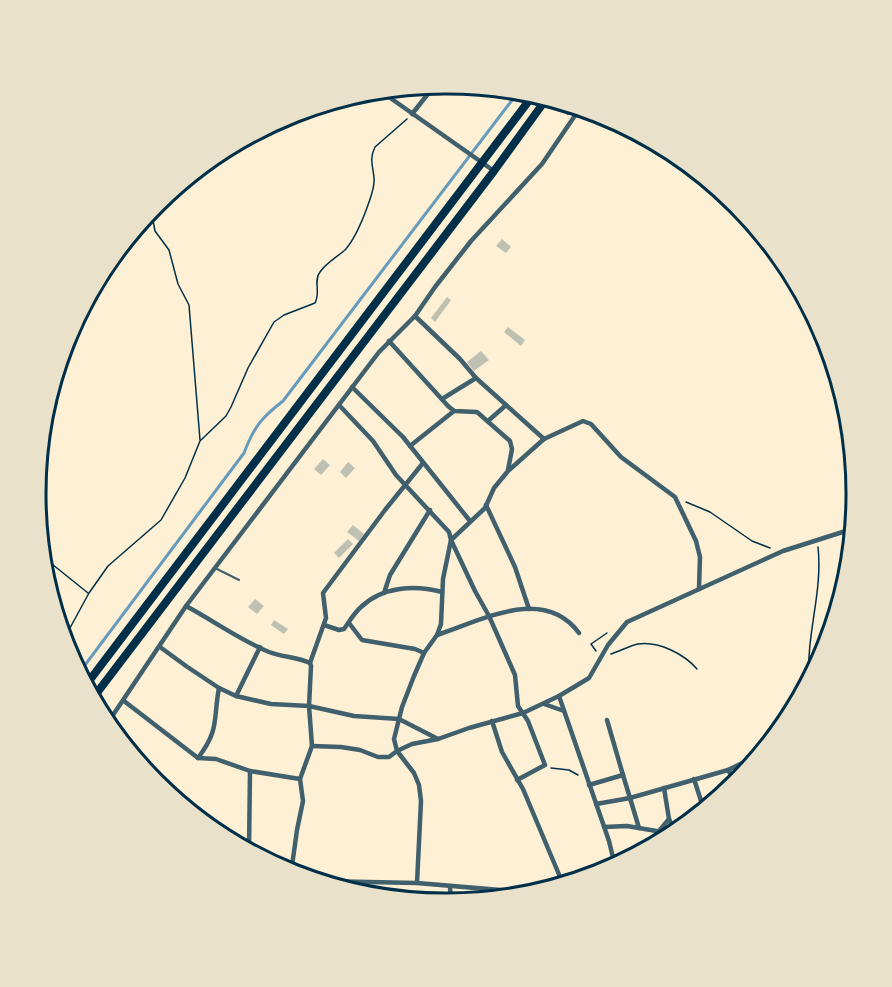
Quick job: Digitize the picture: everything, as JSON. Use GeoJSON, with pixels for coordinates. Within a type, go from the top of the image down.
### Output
{"type":"FeatureCollection","features":[{"type":"Feature","properties":{"kind":"main road"},"geometry":{"type":"LineString","coordinates":[[92,678],[527,103]]}},
{"type":"Feature","properties":{"kind":"main road"},"geometry":{"type":"LineString","coordinates":[[99,691],[541,106]]}},
{"type":"Feature","properties":{"kind":"street"},"geometry":{"type":"LineString","coordinates":[[412,114],[427,95]]}},
{"type":"Feature","properties":{"kind":"street"},"geometry":{"type":"LineString","coordinates":[[390,98],[494,171]]}},
{"type":"Feature","properties":{"kind":"street"},"geometry":{"type":"LineString","coordinates":[[114,715],[186,606],[352,387],[389,341],[416,316],[464,250],[542,164],[576,116]]}},
{"type":"Feature","properties":{"kind":"street"},"geometry":{"type":"LineString","coordinates":[[416,316],[505,406],[544,439]]}},
{"type":"Feature","properties":{"kind":"street"},"geometry":{"type":"LineString","coordinates":[[389,341],[454,411]]}},
{"type":"Feature","properties":{"kind":"street"},"geometry":{"type":"LineString","coordinates":[[442,399],[476,378]]}},
{"type":"Feature","properties":{"kind":"street"},"geometry":{"type":"LineString","coordinates":[[352,387],[410,446],[471,521]]}},
{"type":"Feature","properties":{"kind":"street"},"geometry":{"type":"LineString","coordinates":[[339,405],[373,441],[406,486],[448,529],[451,540],[515,675],[516,699],[545,765],[517,780]]}},
{"type":"Feature","properties":{"kind":"street"},"geometry":{"type":"LineString","coordinates":[[488,421],[505,406]]}},
{"type":"Feature","properties":{"kind":"street"},"geometry":{"type":"LineString","coordinates":[[410,446],[454,411],[477,412],[510,441],[512,446],[508,471]]}},
{"type":"Feature","properties":{"kind":"street"},"geometry":{"type":"LineString","coordinates":[[417,883],[421,801],[419,785],[414,773],[397,751],[394,739],[399,719],[424,653],[437,635],[441,624],[442,592],[451,540],[486,505],[494,488],[508,471],[544,439],[586,421],[591,424],[621,457],[675,497],[696,541],[700,557],[699,589]]}},
{"type":"Feature","properties":{"kind":"street"},"geometry":{"type":"LineString","coordinates":[[292,863],[303,801],[300,779],[312,746],[309,706],[312,669],[310,663],[324,625],[326,614],[323,592],[423,463]]}},
{"type":"Feature","properties":{"kind":"street"},"geometry":{"type":"LineString","coordinates":[[486,505],[515,567],[529,609]]}},
{"type":"Feature","properties":{"kind":"street"},"geometry":{"type":"LineString","coordinates":[[384,593],[390,575],[430,510]]}},
{"type":"Feature","properties":{"kind":"street"},"geometry":{"type":"LineString","coordinates":[[312,746],[341,747],[389,757],[412,744],[438,739],[523,713],[544,704],[589,678],[608,645],[627,622],[783,551],[844,532]]}},
{"type":"Feature","properties":{"kind":"street"},"geometry":{"type":"LineString","coordinates":[[324,625],[341,630],[362,606],[384,593],[398,589],[426,588],[442,592]]}},
{"type":"Feature","properties":{"kind":"street"},"geometry":{"type":"LineString","coordinates":[[186,606],[272,653],[310,663]]}},
{"type":"Feature","properties":{"kind":"street"},"geometry":{"type":"LineString","coordinates":[[437,635],[509,610],[529,609],[552,612],[570,622],[579,633]]}},
{"type":"Feature","properties":{"kind":"street"},"geometry":{"type":"LineString","coordinates":[[349,622],[362,640],[415,649],[424,653]]}},
{"type":"Feature","properties":{"kind":"street"},"geometry":{"type":"LineString","coordinates":[[160,647],[186,666],[236,696],[271,704],[309,706],[354,716],[399,719],[438,739]]}},
{"type":"Feature","properties":{"kind":"street"},"geometry":{"type":"LineString","coordinates":[[236,696],[260,647]]}},
{"type":"Feature","properties":{"kind":"street"},"geometry":{"type":"LineString","coordinates":[[198,758],[207,747],[214,729],[219,687]]}},
{"type":"Feature","properties":{"kind":"street"},"geometry":{"type":"LineString","coordinates":[[559,696],[612,857]]}},
{"type":"Feature","properties":{"kind":"street"},"geometry":{"type":"LineString","coordinates":[[124,700],[198,758],[216,759],[250,771],[300,779]]}},
{"type":"Feature","properties":{"kind":"street"},"geometry":{"type":"LineString","coordinates":[[544,704],[564,711]]}},
{"type":"Feature","properties":{"kind":"street"},"geometry":{"type":"LineString","coordinates":[[607,720],[639,828]]}},
{"type":"Feature","properties":{"kind":"street"},"geometry":{"type":"LineString","coordinates":[[492,721],[502,752],[527,798],[560,876]]}},
{"type":"Feature","properties":{"kind":"street"},"geometry":{"type":"LineString","coordinates":[[596,804],[630,798],[738,765]]}},
{"type":"Feature","properties":{"kind":"street"},"geometry":{"type":"LineString","coordinates":[[728,770],[730,774]]}},
{"type":"Feature","properties":{"kind":"street"},"geometry":{"type":"LineString","coordinates":[[249,841],[250,771]]}},
{"type":"Feature","properties":{"kind":"street"},"geometry":{"type":"LineString","coordinates":[[589,785],[624,775]]}},
{"type":"Feature","properties":{"kind":"street"},"geometry":{"type":"LineString","coordinates":[[694,780],[701,801]]}},
{"type":"Feature","properties":{"kind":"street"},"geometry":{"type":"LineString","coordinates":[[664,788],[671,824]]}},
{"type":"Feature","properties":{"kind":"street"},"geometry":{"type":"LineString","coordinates":[[604,827],[659,831],[669,819]]}},
{"type":"Feature","properties":{"kind":"street"},"geometry":{"type":"LineString","coordinates":[[354,882],[417,883],[498,890]]}},
{"type":"Feature","properties":{"kind":"street"},"geometry":{"type":"LineString","coordinates":[[450,886],[450,893]]}},
{"type":"Feature","properties":{"kind":"lane"},"geometry":{"type":"LineString","coordinates":[[215,568],[239,580]]}},
{"type":"Feature","properties":{"kind":"path"},"geometry":{"type":"LineString","coordinates":[[70,628],[89,593],[108,566],[161,520],[184,478],[200,441],[226,416],[248,368],[274,322],[315,303],[319,296],[317,279],[320,271],[346,248],[368,207],[374,187],[370,164],[375,147],[412,114]]}},
{"type":"Feature","properties":{"kind":"path"},"geometry":{"type":"LineString","coordinates":[[153,222],[155,231],[170,249],[178,284],[189,305],[200,441]]}},
{"type":"Feature","properties":{"kind":"path"},"geometry":{"type":"LineString","coordinates":[[675,497],[710,512],[752,541],[783,551]]}},
{"type":"Feature","properties":{"kind":"path"},"geometry":{"type":"LineString","coordinates":[[810,656],[812,623],[819,588],[818,541]]}},
{"type":"Feature","properties":{"kind":"path"},"geometry":{"type":"LineString","coordinates":[[53,565],[89,593]]}},
{"type":"Feature","properties":{"kind":"path"},"geometry":{"type":"LineString","coordinates":[[593,641],[592,646],[600,658],[637,644],[651,644],[682,655],[697,669]]}},
{"type":"Feature","properties":{"kind":"path"},"geometry":{"type":"LineString","coordinates":[[545,765],[575,773],[589,785]]}},
{"type":"Feature","properties":{"kind":"building"},"geometry":{"type":"Polygon","coordinates":[[[502,239],[511,247],[506,253],[496,246],[502,239]]]}},
{"type":"Feature","properties":{"kind":"building"},"geometry":{"type":"Polygon","coordinates":[[[447,297],[451,300],[435,322],[431,318],[447,297]]]}},
{"type":"Feature","properties":{"kind":"building"},"geometry":{"type":"Polygon","coordinates":[[[508,327],[525,340],[521,346],[504,332],[508,327]]]}},
{"type":"Feature","properties":{"kind":"building"},"geometry":{"type":"Polygon","coordinates":[[[481,351],[489,360],[474,371],[467,362],[481,351]]]}},
{"type":"Feature","properties":{"kind":"building"},"geometry":{"type":"Polygon","coordinates":[[[323,459],[330,465],[321,475],[314,469],[323,459]]]}},
{"type":"Feature","properties":{"kind":"building"},"geometry":{"type":"Polygon","coordinates":[[[348,462],[355,468],[346,478],[340,472],[348,462]]]}},
{"type":"Feature","properties":{"kind":"building"},"geometry":{"type":"Polygon","coordinates":[[[353,525],[364,534],[359,541],[347,532],[353,525]]]}},
{"type":"Feature","properties":{"kind":"building"},"geometry":{"type":"Polygon","coordinates":[[[348,539],[353,544],[339,558],[334,553],[348,539]]]}},
{"type":"Feature","properties":{"kind":"building"},"geometry":{"type":"Polygon","coordinates":[[[255,599],[264,606],[257,614],[248,607],[255,599]]]}},
{"type":"Feature","properties":{"kind":"building"},"geometry":{"type":"Polygon","coordinates":[[[274,620],[288,629],[284,634],[271,625],[274,620]]]}},
{"type":"Feature","properties":{"kind":"waterway"},"geometry":{"type":"LineString","coordinates":[[85,664],[244,453],[259,424],[283,401],[512,100]]}}]}
